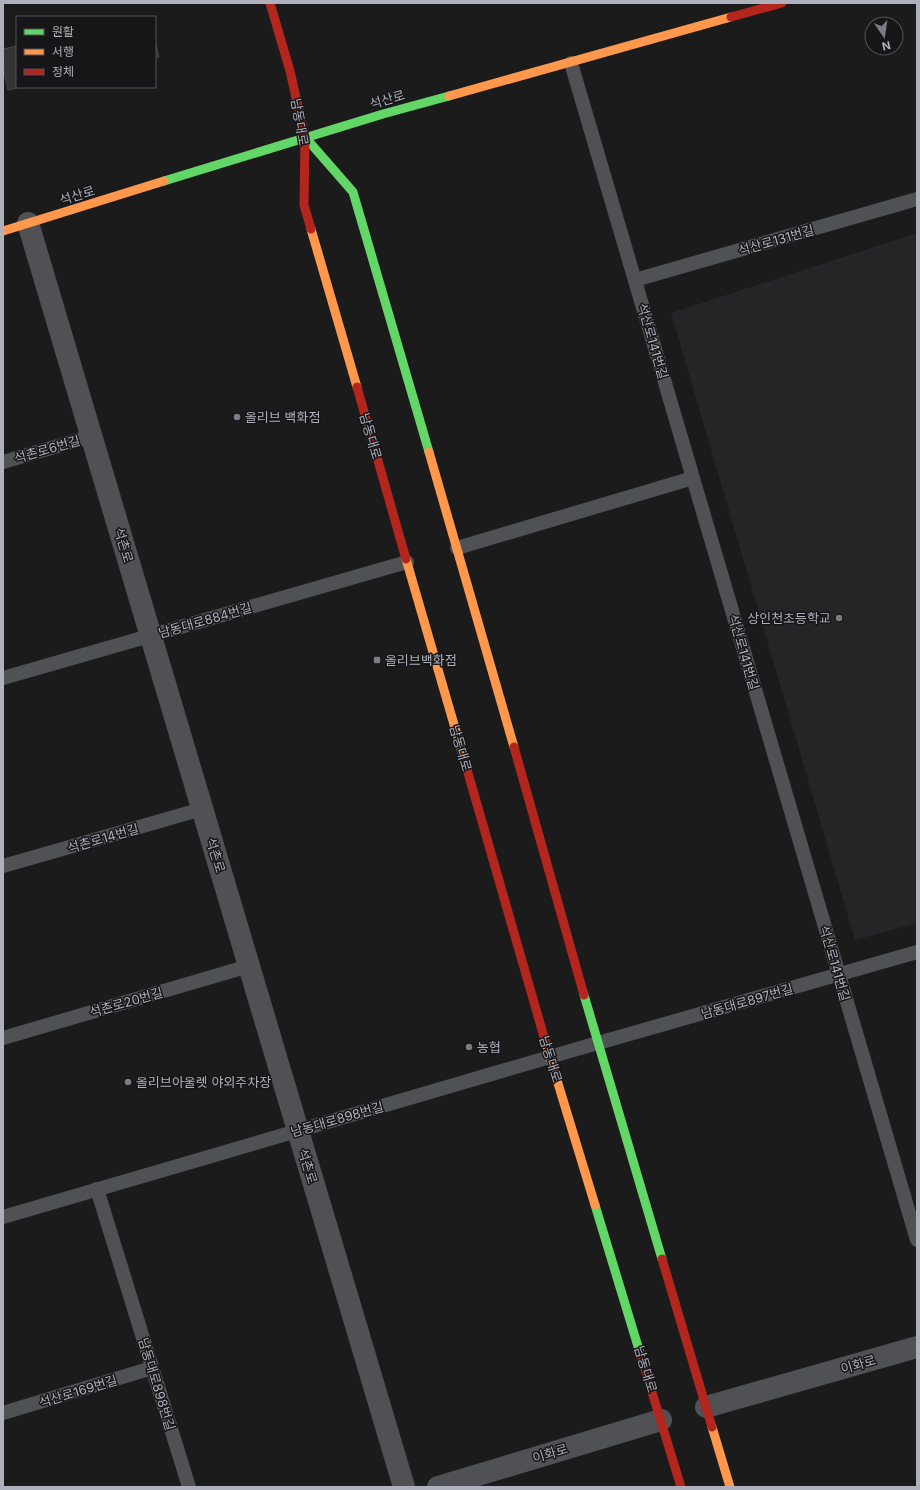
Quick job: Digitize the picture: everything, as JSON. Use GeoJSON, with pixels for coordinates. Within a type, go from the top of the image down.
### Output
{"type":"FeatureCollection","features":[{"type":"Feature","properties":{"kind":"main road","name":"남동대로"},"geometry":{"type":"LineString","coordinates":[[270,3],[290,71],[305,137],[304,204],[550,1057],[681,1487]]}},
{"type":"Feature","properties":{"kind":"main road","name":"석산로"},"geometry":{"type":"LineString","coordinates":[[3,231],[383,114],[571,63],[749,8],[782,3]]}},
{"type":"Feature","properties":{"kind":"main road"},"geometry":{"type":"LineString","coordinates":[[305,137],[353,192],[457,548],[598,1043],[730,1487]]}},
{"type":"Feature","properties":{"kind":"street","name":"석촌로"},"geometry":{"type":"LineString","coordinates":[[28,223],[404,1487]]}},
{"type":"Feature","properties":{"kind":"street","name":"이화로"},"geometry":{"type":"LineString","coordinates":[[706,1407],[917,1347]]}},
{"type":"Feature","properties":{"kind":"street","name":"이화로"},"geometry":{"type":"LineString","coordinates":[[438,1487],[661,1420]]}},
{"type":"Feature","properties":{"kind":"lane","name":"석산로141번길"},"geometry":{"type":"LineString","coordinates":[[571,63],[917,1240]]}},
{"type":"Feature","properties":{"kind":"lane","name":"석산로131번길"},"geometry":{"type":"LineString","coordinates":[[635,280],[917,199]]}},
{"type":"Feature","properties":{"kind":"lane","name":"석촌로6번길"},"geometry":{"type":"LineString","coordinates":[[3,462],[92,436]]}},
{"type":"Feature","properties":{"kind":"lane"},"geometry":{"type":"LineString","coordinates":[[457,548],[694,478]]}},
{"type":"Feature","properties":{"kind":"lane","name":"남동대로884번길"},"geometry":{"type":"LineString","coordinates":[[3,678],[407,562]]}},
{"type":"Feature","properties":{"kind":"lane","name":"석촌로14번길"},"geometry":{"type":"LineString","coordinates":[[3,866],[202,809]]}},
{"type":"Feature","properties":{"kind":"lane","name":"남동대로897번길"},"geometry":{"type":"LineString","coordinates":[[576,1049],[917,952]]}},
{"type":"Feature","properties":{"kind":"lane","name":"석촌로20번길"},"geometry":{"type":"LineString","coordinates":[[3,1038],[249,966]]}},
{"type":"Feature","properties":{"kind":"lane","name":"남동대로898번길"},"geometry":{"type":"LineString","coordinates":[[3,1216],[576,1049]]}},
{"type":"Feature","properties":{"kind":"lane","name":"남동대로898번길"},"geometry":{"type":"LineString","coordinates":[[98,1189],[189,1487]]}},
{"type":"Feature","properties":{"kind":"lane","name":"석산로169번길"},"geometry":{"type":"LineString","coordinates":[[3,1413],[152,1368]]}},
{"type":"Feature","properties":{"kind":"shaded area","name":"상인천초등학교"},"geometry":{"type":"Polygon","coordinates":[[[917,233],[917,923],[855,940],[671,313],[917,233]]]}},
{"type":"Feature","properties":{"kind":"building"},"geometry":{"type":"Polygon","coordinates":[[[156,44],[159,57],[156,58],[156,44]]]}},
{"type":"Feature","properties":{"kind":"building"},"geometry":{"type":"Polygon","coordinates":[[[16,46],[17,88],[8,90],[3,68],[3,49],[16,46]]]}},
{"type":"Feature","properties":{"kind":"traffic: fast"},"geometry":{"type":"LineString","coordinates":[[164,181],[383,114],[449,96]]}},
{"type":"Feature","properties":{"kind":"traffic: fast"},"geometry":{"type":"LineString","coordinates":[[305,137],[353,192],[429,452]]}},
{"type":"Feature","properties":{"kind":"traffic: fast"},"geometry":{"type":"LineString","coordinates":[[584,995],[662,1259]]}},
{"type":"Feature","properties":{"kind":"traffic: fast"},"geometry":{"type":"LineString","coordinates":[[595,1205],[640,1353]]}},
{"type":"Feature","properties":{"kind":"traffic: slow"},"geometry":{"type":"LineString","coordinates":[[449,96],[731,17]]}},
{"type":"Feature","properties":{"kind":"traffic: slow"},"geometry":{"type":"LineString","coordinates":[[3,231],[164,181]]}},
{"type":"Feature","properties":{"kind":"traffic: slow"},"geometry":{"type":"LineString","coordinates":[[311,229],[357,387]]}},
{"type":"Feature","properties":{"kind":"traffic: slow"},"geometry":{"type":"LineString","coordinates":[[429,452],[514,747]]}},
{"type":"Feature","properties":{"kind":"traffic: slow"},"geometry":{"type":"LineString","coordinates":[[406,559],[464,759]]}},
{"type":"Feature","properties":{"kind":"traffic: slow"},"geometry":{"type":"LineString","coordinates":[[546,1044],[595,1205]]}},
{"type":"Feature","properties":{"kind":"traffic: slow"},"geometry":{"type":"LineString","coordinates":[[712,1427],[730,1487]]}},
{"type":"Feature","properties":{"kind":"traffic: jam"},"geometry":{"type":"LineString","coordinates":[[270,3],[290,71],[305,137],[304,205],[311,229]]}},
{"type":"Feature","properties":{"kind":"traffic: jam"},"geometry":{"type":"LineString","coordinates":[[731,17],[782,3]]}},
{"type":"Feature","properties":{"kind":"traffic: jam"},"geometry":{"type":"LineString","coordinates":[[357,387],[406,559]]}},
{"type":"Feature","properties":{"kind":"traffic: jam"},"geometry":{"type":"LineString","coordinates":[[514,747],[584,995]]}},
{"type":"Feature","properties":{"kind":"traffic: jam"},"geometry":{"type":"LineString","coordinates":[[464,759],[546,1044]]}},
{"type":"Feature","properties":{"kind":"traffic: jam"},"geometry":{"type":"LineString","coordinates":[[662,1259],[712,1427]]}},
{"type":"Feature","properties":{"kind":"traffic: jam"},"geometry":{"type":"LineString","coordinates":[[640,1353],[681,1487]]}},
{"type":"Feature","properties":{"kind":"place","name":"올리브 백화점"},"geometry":{"type":"Point","coordinates":[237,417]}},
{"type":"Feature","properties":{"kind":"place","name":"상인천초등학교"},"geometry":{"type":"Point","coordinates":[839,618]}},
{"type":"Feature","properties":{"kind":"place","name":"올리브백화점"},"geometry":{"type":"Point","coordinates":[377,660]}},
{"type":"Feature","properties":{"kind":"place","name":"농협"},"geometry":{"type":"Point","coordinates":[469,1047]}},
{"type":"Feature","properties":{"kind":"place","name":"올리브아울렛 야외주차장"},"geometry":{"type":"Point","coordinates":[128,1082]}}]}
